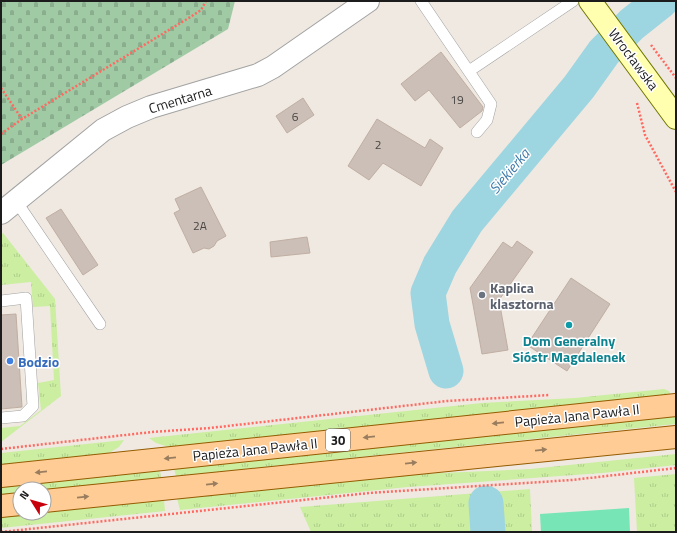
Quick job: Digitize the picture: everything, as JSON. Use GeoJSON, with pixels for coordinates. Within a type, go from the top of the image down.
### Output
{"type":"FeatureCollection","features":[{"type":"Feature","properties":{"kind":"main road","name":"Wrocławska"},"geometry":{"type":"LineString","coordinates":[[590,1],[676,118]]}},
{"type":"Feature","properties":{"kind":"main road","name":"Papieża Jana Pawła II"},"geometry":{"type":"LineString","coordinates":[[1,476],[676,405]]}},
{"type":"Feature","properties":{"kind":"main road","name":"30"},"geometry":{"type":"LineString","coordinates":[[52,500],[676,437]]}},
{"type":"Feature","properties":{"kind":"main road"},"geometry":{"type":"LineString","coordinates":[[1,506],[12,505]]}},
{"type":"Feature","properties":{"kind":"street","name":"Cmentarna"},"geometry":{"type":"LineString","coordinates":[[9,207],[103,130],[151,107],[236,83],[258,75],[273,67],[368,1]]}},
{"type":"Feature","properties":{"kind":"lane"},"geometry":{"type":"LineString","coordinates":[[421,1],[491,104],[487,120],[477,132]]}},
{"type":"Feature","properties":{"kind":"lane"},"geometry":{"type":"LineString","coordinates":[[469,71],[573,1]]}},
{"type":"Feature","properties":{"kind":"lane"},"geometry":{"type":"LineString","coordinates":[[9,207],[100,324]]}},
{"type":"Feature","properties":{"kind":"lane"},"geometry":{"type":"LineString","coordinates":[[1,300],[26,298],[33,406],[22,416],[1,418]]}},
{"type":"Feature","properties":{"kind":"path"},"geometry":{"type":"LineString","coordinates":[[1,134],[22,119],[192,16],[201,10],[206,1]]}},
{"type":"Feature","properties":{"kind":"path"},"geometry":{"type":"LineString","coordinates":[[648,41],[676,78]]}},
{"type":"Feature","properties":{"kind":"path"},"geometry":{"type":"LineString","coordinates":[[1,88],[22,119]]}},
{"type":"Feature","properties":{"kind":"path"},"geometry":{"type":"LineString","coordinates":[[634,98],[638,104],[645,135],[676,192]]}},
{"type":"Feature","properties":{"kind":"path"},"geometry":{"type":"LineString","coordinates":[[1,449],[152,432],[210,428],[447,401],[552,395]]}},
{"type":"Feature","properties":{"kind":"path"},"geometry":{"type":"LineString","coordinates":[[1,532],[369,494],[572,480],[676,468]]}},
{"type":"Feature","properties":{"kind":"green space"},"geometry":{"type":"Polygon","coordinates":[[[1,1],[235,1],[228,29],[1,165],[1,1]]]}},
{"type":"Feature","properties":{"kind":"green space"},"geometry":{"type":"Polygon","coordinates":[[[3,233],[55,299],[61,396],[1,442],[1,428],[20,426],[41,410],[38,383],[54,380],[50,306],[33,307],[31,282],[1,285],[1,235],[3,233]]]}},
{"type":"Feature","properties":{"kind":"green space"},"geometry":{"type":"Polygon","coordinates":[[[664,389],[669,391],[671,395],[169,447],[156,443],[149,438],[482,403],[575,398],[664,389]]]}},
{"type":"Feature","properties":{"kind":"green space"},"geometry":{"type":"Polygon","coordinates":[[[675,416],[676,424],[176,476],[174,469],[675,416]]]}},
{"type":"Feature","properties":{"kind":"green space"},"geometry":{"type":"Polygon","coordinates":[[[124,440],[119,447],[109,453],[1,465],[1,453],[124,440]]]}},
{"type":"Feature","properties":{"kind":"green space"},"geometry":{"type":"Polygon","coordinates":[[[676,454],[676,465],[602,473],[408,487],[180,510],[177,498],[418,474],[530,469],[676,454]]]}},
{"type":"Feature","properties":{"kind":"green space"},"geometry":{"type":"Polygon","coordinates":[[[160,471],[161,478],[52,489],[52,482],[160,471]]]}},
{"type":"Feature","properties":{"kind":"green space"},"geometry":{"type":"Polygon","coordinates":[[[676,474],[676,532],[637,532],[634,478],[676,474]]]}},
{"type":"Feature","properties":{"kind":"green space"},"geometry":{"type":"Polygon","coordinates":[[[12,486],[12,494],[1,495],[1,487],[12,486]]]}},
{"type":"Feature","properties":{"kind":"green space"},"geometry":{"type":"Polygon","coordinates":[[[530,489],[532,532],[311,532],[300,507],[530,489]]]}},
{"type":"Feature","properties":{"kind":"green space"},"geometry":{"type":"Polygon","coordinates":[[[164,500],[165,511],[1,528],[1,517],[12,516],[12,521],[52,521],[52,512],[164,500]]]}},
{"type":"Feature","properties":{"kind":"green space"},"geometry":{"type":"Polygon","coordinates":[[[629,508],[630,532],[541,532],[540,514],[629,508]]]}},
{"type":"Feature","properties":{"kind":"building"},"geometry":{"type":"Polygon","coordinates":[[[441,52],[483,107],[482,111],[460,128],[429,90],[415,101],[401,84],[441,52]]]}},
{"type":"Feature","properties":{"kind":"building"},"geometry":{"type":"Polygon","coordinates":[[[303,98],[314,115],[287,133],[276,116],[303,98]]]}},
{"type":"Feature","properties":{"kind":"building"},"geometry":{"type":"Polygon","coordinates":[[[377,119],[425,148],[430,139],[443,148],[421,186],[383,163],[369,180],[348,166],[377,119]]]}},
{"type":"Feature","properties":{"kind":"building"},"geometry":{"type":"Polygon","coordinates":[[[201,187],[226,236],[217,241],[214,246],[209,249],[204,248],[193,253],[174,213],[180,210],[175,199],[201,187]]]}},
{"type":"Feature","properties":{"kind":"building"},"geometry":{"type":"Polygon","coordinates":[[[61,209],[98,265],[83,275],[46,218],[61,209]]]}},
{"type":"Feature","properties":{"kind":"building"},"geometry":{"type":"Polygon","coordinates":[[[307,237],[310,253],[271,257],[270,242],[307,237]]]}},
{"type":"Feature","properties":{"kind":"building"},"geometry":{"type":"Polygon","coordinates":[[[517,241],[533,252],[499,300],[508,350],[482,354],[470,288],[503,242],[512,248],[517,241]]]}},
{"type":"Feature","properties":{"kind":"building","name":"Dom Generalny Sióstr Magdalenek"},"geometry":{"type":"Polygon","coordinates":[[[571,278],[610,304],[567,371],[527,345],[571,278]]]}},
{"type":"Feature","properties":{"kind":"building","name":"Bodzio"},"geometry":{"type":"Polygon","coordinates":[[[16,314],[22,407],[1,409],[1,315],[16,314]]]}},
{"type":"Feature","properties":{"kind":"waterway","name":"Siekierka"},"geometry":{"type":"LineString","coordinates":[[446,371],[432,324],[428,293],[440,265],[467,221],[579,87],[604,52],[632,24],[661,1]]}},
{"type":"Feature","properties":{"kind":"waterway","name":"Siekierka"},"geometry":{"type":"LineString","coordinates":[[486,503],[488,532]]}},
{"type":"Feature","properties":{"kind":"place","name":"Kaplica klasztorna"},"geometry":{"type":"Point","coordinates":[482,295]}},
{"type":"Feature","properties":{"kind":"place","name":"Dom Generalny Sióstr Magdalenek"},"geometry":{"type":"Point","coordinates":[569,325]}},
{"type":"Feature","properties":{"kind":"place","name":"Bodzio"},"geometry":{"type":"Point","coordinates":[10,361]}}]}
